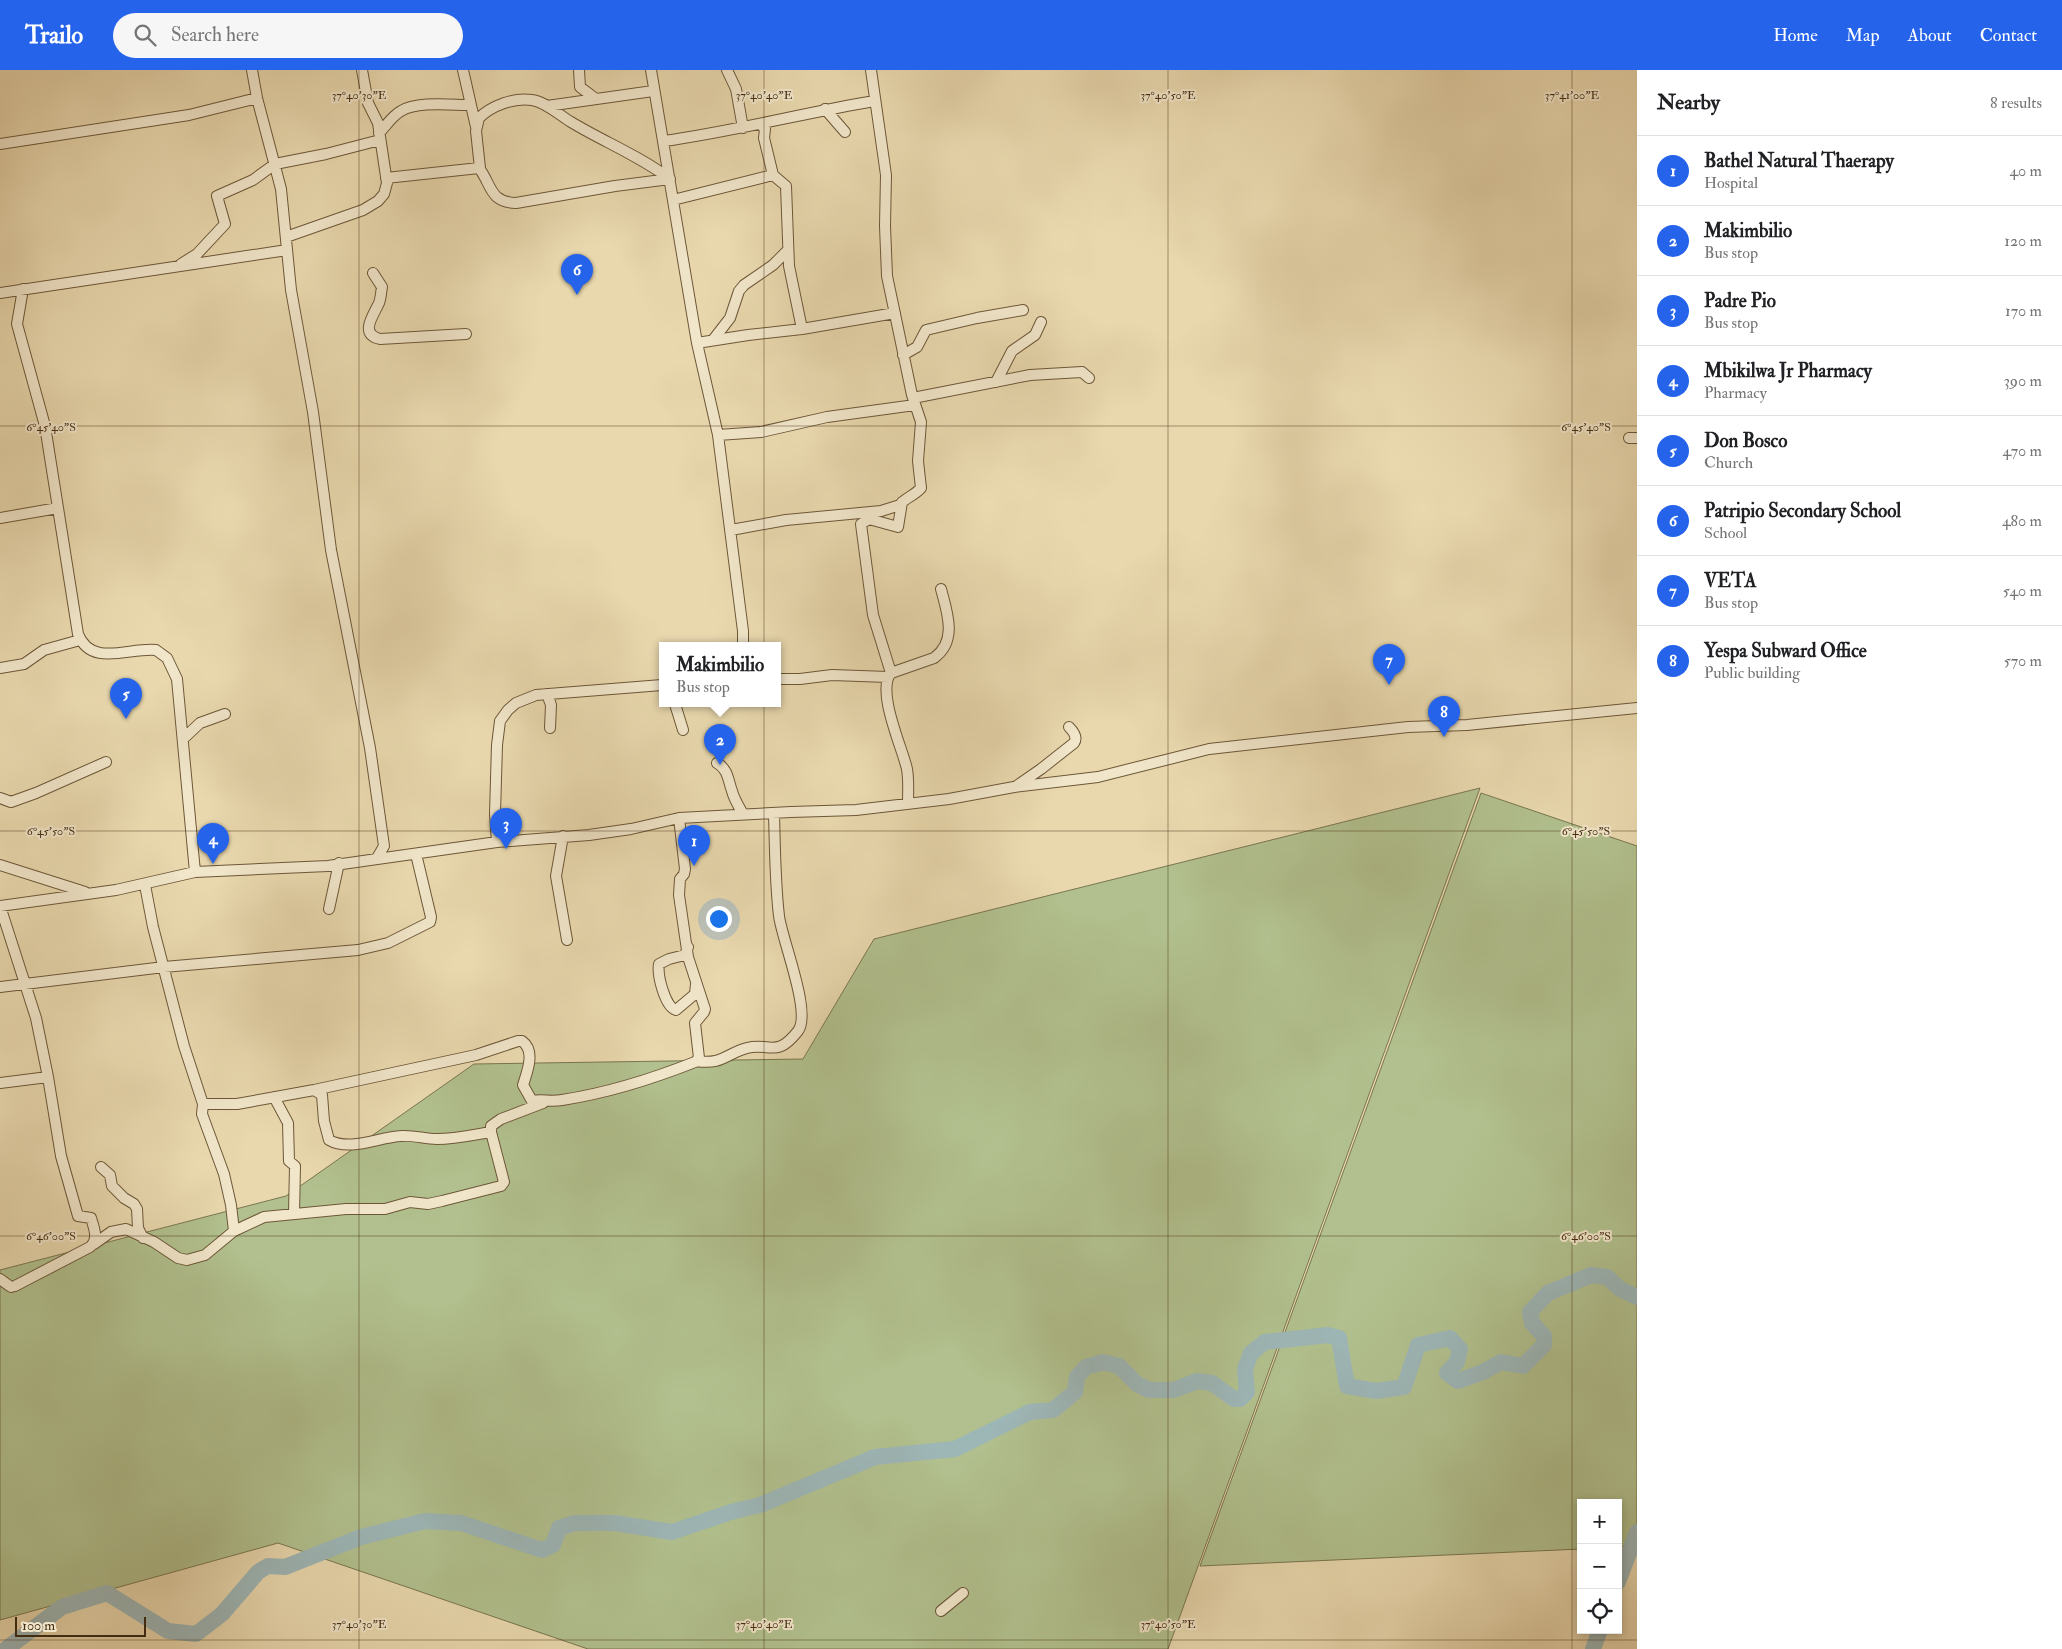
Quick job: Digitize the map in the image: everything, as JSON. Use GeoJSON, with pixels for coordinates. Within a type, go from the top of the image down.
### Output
{"type":"FeatureCollection","features":[{"type":"Feature","properties":{"kind":"street"},"geometry":{"type":"LineString","coordinates":[[252,70],[257,98],[276,164],[284,209],[287,250],[298,333],[313,412],[335,575],[370,748],[384,846],[376,858]]}},
{"type":"Feature","properties":{"kind":"street"},"geometry":{"type":"LineString","coordinates":[[286,237],[325,225],[371,206],[384,194],[386,178],[378,123],[368,103],[362,70]]}},
{"type":"Feature","properties":{"kind":"street"},"geometry":{"type":"LineString","coordinates":[[463,70],[476,127],[480,168],[494,196],[500,200],[509,203],[522,203],[563,194],[670,179]]}},
{"type":"Feature","properties":{"kind":"street"},"geometry":{"type":"LineString","coordinates":[[579,70],[580,87],[596,99]]}},
{"type":"Feature","properties":{"kind":"street"},"geometry":{"type":"LineString","coordinates":[[650,70],[664,141],[697,343],[718,435],[731,530],[743,642]]}},
{"type":"Feature","properties":{"kind":"street"},"geometry":{"type":"LineString","coordinates":[[727,70],[736,89],[744,128]]}},
{"type":"Feature","properties":{"kind":"street"},"geometry":{"type":"LineString","coordinates":[[731,530],[786,520],[881,511],[900,505],[921,488],[918,460],[922,430],[914,402],[886,268],[884,226],[887,201],[886,175],[871,70]]}},
{"type":"Feature","properties":{"kind":"street"},"geometry":{"type":"LineString","coordinates":[[548,106],[654,91]]}},
{"type":"Feature","properties":{"kind":"street"},"geometry":{"type":"LineString","coordinates":[[0,144],[189,115],[257,98]]}},
{"type":"Feature","properties":{"kind":"street"},"geometry":{"type":"LineString","coordinates":[[476,127],[479,118],[484,114],[507,103],[529,99],[548,106],[572,122],[641,159],[670,179]]}},
{"type":"Feature","properties":{"kind":"street"},"geometry":{"type":"LineString","coordinates":[[664,141],[744,128],[825,109],[874,101]]}},
{"type":"Feature","properties":{"kind":"street"},"geometry":{"type":"LineString","coordinates":[[177,266],[197,254],[225,224],[217,196],[253,180],[276,164],[326,154],[380,136],[392,118],[404,109],[431,105],[470,105]]}},
{"type":"Feature","properties":{"kind":"street"},"geometry":{"type":"LineString","coordinates":[[825,109],[845,132]]}},
{"type":"Feature","properties":{"kind":"street"},"geometry":{"type":"LineString","coordinates":[[760,124],[765,129],[764,138],[774,175],[786,186],[790,274],[802,329]]}},
{"type":"Feature","properties":{"kind":"street"},"geometry":{"type":"LineString","coordinates":[[386,178],[480,168]]}},
{"type":"Feature","properties":{"kind":"street"},"geometry":{"type":"LineString","coordinates":[[673,200],[774,175]]}},
{"type":"Feature","properties":{"kind":"street"},"geometry":{"type":"LineString","coordinates":[[0,293],[287,250]]}},
{"type":"Feature","properties":{"kind":"street"},"geometry":{"type":"LineString","coordinates":[[713,340],[730,318],[739,290],[773,265],[788,250]]}},
{"type":"Feature","properties":{"kind":"street"},"geometry":{"type":"LineString","coordinates":[[373,273],[382,287],[380,301],[368,324],[368,331],[374,338],[466,334]]}},
{"type":"Feature","properties":{"kind":"street"},"geometry":{"type":"LineString","coordinates":[[23,289],[17,324],[44,426],[75,622],[80,640],[86,648],[94,652],[108,654],[150,649],[156,650],[167,658],[177,680],[194,872]]}},
{"type":"Feature","properties":{"kind":"street"},"geometry":{"type":"LineString","coordinates":[[904,355],[917,347],[926,330],[1023,310]]}},
{"type":"Feature","properties":{"kind":"street"},"geometry":{"type":"LineString","coordinates":[[697,343],[802,329],[895,313]]}},
{"type":"Feature","properties":{"kind":"street"},"geometry":{"type":"LineString","coordinates":[[996,382],[1012,351],[1035,335],[1041,322]]}},
{"type":"Feature","properties":{"kind":"street"},"geometry":{"type":"LineString","coordinates":[[718,435],[761,432],[827,417],[914,402],[1030,375],[1082,372],[1089,378]]}},
{"type":"Feature","properties":{"kind":"street"},"geometry":{"type":"LineString","coordinates":[[902,502],[898,527],[868,519],[861,524],[873,615],[889,675],[885,683],[885,691],[907,771],[908,804]]}},
{"type":"Feature","properties":{"kind":"street"},"geometry":{"type":"LineString","coordinates":[[0,518],[58,508]]}},
{"type":"Feature","properties":{"kind":"street"},"geometry":{"type":"LineString","coordinates":[[781,679],[832,675],[889,675],[934,658],[940,654],[946,645],[950,631],[950,622],[942,589]]}},
{"type":"Feature","properties":{"kind":"street"},"geometry":{"type":"LineString","coordinates":[[0,668],[24,664],[44,650],[80,640]]}},
{"type":"Feature","properties":{"kind":"street"},"geometry":{"type":"LineString","coordinates":[[497,842],[496,781],[500,721],[508,710],[516,703],[527,698],[547,694],[659,685]]}},
{"type":"Feature","properties":{"kind":"street"},"geometry":{"type":"LineString","coordinates":[[547,694],[551,705],[550,728]]}},
{"type":"Feature","properties":{"kind":"street"},"geometry":{"type":"LineString","coordinates":[[676,707],[683,730]]}},
{"type":"Feature","properties":{"kind":"street"},"geometry":{"type":"LineString","coordinates":[[94,1244],[96,1236],[91,1218],[78,1216],[66,1177],[36,1018],[0,906],[145,884],[194,872],[306,867],[497,842],[631,829],[678,818],[856,810],[949,799],[1014,787],[1098,777],[1209,749],[1408,727],[1467,726],[1637,708]]}},
{"type":"Feature","properties":{"kind":"street"},"geometry":{"type":"LineString","coordinates":[[183,739],[200,723],[225,714]]}},
{"type":"Feature","properties":{"kind":"street"},"geometry":{"type":"LineString","coordinates":[[1014,787],[1074,743],[1075,734],[1069,727]]}},
{"type":"Feature","properties":{"kind":"street"},"geometry":{"type":"LineString","coordinates":[[0,805],[36,793],[106,762]]}},
{"type":"Feature","properties":{"kind":"street"},"geometry":{"type":"LineString","coordinates":[[717,763],[722,766],[727,774],[732,792],[743,814]]}},
{"type":"Feature","properties":{"kind":"street"},"geometry":{"type":"LineString","coordinates":[[0,798],[11,802]]}},
{"type":"Feature","properties":{"kind":"street"},"geometry":{"type":"LineString","coordinates":[[0,1279],[12,1287],[94,1244],[107,1234],[122,1228],[142,1236],[179,1259],[187,1260],[205,1255],[234,1231],[264,1217],[346,1209],[385,1209],[410,1202],[428,1204],[502,1186],[503,1181],[491,1132],[491,1126],[494,1122],[546,1102],[629,1086],[696,1061],[719,1061],[745,1048],[776,1048],[793,1036],[800,1026],[802,1019],[800,995],[780,919],[775,881],[774,813]]}},
{"type":"Feature","properties":{"kind":"street"},"geometry":{"type":"LineString","coordinates":[[678,818],[685,869],[680,879],[679,895],[688,946],[688,957],[705,1009],[695,1023],[699,1058],[696,1061]]}},
{"type":"Feature","properties":{"kind":"street"},"geometry":{"type":"LineString","coordinates":[[563,836],[556,876],[567,940]]}},
{"type":"Feature","properties":{"kind":"street"},"geometry":{"type":"LineString","coordinates":[[0,987],[164,966],[358,950],[377,946],[430,922],[431,918],[416,854]]}},
{"type":"Feature","properties":{"kind":"street"},"geometry":{"type":"LineString","coordinates":[[329,909],[338,863]]}},
{"type":"Feature","properties":{"kind":"street"},"geometry":{"type":"LineString","coordinates":[[0,865],[88,892]]}},
{"type":"Feature","properties":{"kind":"street"},"geometry":{"type":"LineString","coordinates":[[145,884],[184,1046],[203,1104],[202,1114],[207,1133],[215,1146],[224,1174],[231,1205],[234,1231]]}},
{"type":"Feature","properties":{"kind":"street"},"geometry":{"type":"LineString","coordinates":[[688,946],[685,955],[658,964],[659,979],[670,1007],[678,1010],[686,1003],[695,994],[697,983]]}},
{"type":"Feature","properties":{"kind":"street"},"geometry":{"type":"LineString","coordinates":[[203,1104],[237,1104],[274,1098],[476,1055],[522,1041],[527,1046],[531,1061],[523,1085],[532,1101],[541,1099],[546,1102]]}},
{"type":"Feature","properties":{"kind":"street"},"geometry":{"type":"LineString","coordinates":[[0,1083],[48,1076]]}},
{"type":"Feature","properties":{"kind":"street"},"geometry":{"type":"LineString","coordinates":[[314,1090],[322,1095],[324,1121],[329,1140],[334,1143],[354,1144],[402,1136],[420,1139],[458,1139],[491,1132]]}},
{"type":"Feature","properties":{"kind":"street"},"geometry":{"type":"LineString","coordinates":[[274,1098],[288,1123],[289,1161],[295,1166],[294,1214]]}},
{"type":"Feature","properties":{"kind":"street"},"geometry":{"type":"LineString","coordinates":[[101,1167],[110,1175],[112,1186],[124,1198],[134,1204],[137,1209],[138,1228],[142,1236]]}},
{"type":"Feature","properties":{"kind":"street"},"geometry":{"type":"LineString","coordinates":[[941,1611],[963,1593]]}},
{"type":"Feature","properties":{"kind":"green space"},"geometry":{"type":"Polygon","coordinates":[[[1480,788],[1168,1649],[588,1649],[278,1543],[0,1620],[0,1270],[286,1196],[474,1064],[803,1059],[874,939],[1480,788]]]}},
{"type":"Feature","properties":{"kind":"green space"},"geometry":{"type":"Polygon","coordinates":[[[1481,793],[1637,846],[1637,1546],[1622,1547],[1622,1499],[1577,1499],[1577,1549],[1200,1566],[1481,793]]]}},
{"type":"Feature","properties":{"kind":"waterway"},"geometry":{"type":"LineString","coordinates":[[6,1649],[62,1607],[107,1593],[168,1631],[196,1634],[222,1614],[258,1572],[268,1566],[285,1567],[361,1537],[425,1521],[461,1523],[542,1550],[553,1545],[559,1528],[575,1523],[614,1523],[672,1532],[731,1512],[760,1505],[875,1457],[955,1449],[1030,1412],[1053,1410],[1075,1392],[1077,1377],[1086,1367],[1103,1362],[1119,1366],[1137,1384],[1149,1390],[1174,1390],[1197,1381],[1212,1383],[1234,1399],[1240,1399],[1247,1392],[1245,1369],[1251,1353],[1265,1342],[1328,1335],[1339,1338],[1347,1386],[1376,1391],[1404,1387],[1418,1345],[1450,1338],[1460,1349],[1457,1362],[1447,1373],[1458,1381],[1483,1372],[1501,1362],[1523,1366],[1544,1345],[1544,1336],[1532,1323],[1530,1312],[1548,1293],[1591,1275],[1607,1277],[1620,1289],[1637,1297]]}},
{"type":"Feature","properties":{"kind":"waterway"},"geometry":{"type":"LineString","coordinates":[[1622,1571],[1637,1532]]}},
{"type":"Feature","properties":{"kind":"waterway"},"geometry":{"type":"LineString","coordinates":[[1593,1649],[1599,1634]]}},
{"type":"Feature","properties":{"kind":"place","name":"Patripio Secondary School"},"geometry":{"type":"Point","coordinates":[577,295]}},
{"type":"Feature","properties":{"kind":"place","name":"VETA"},"geometry":{"type":"Point","coordinates":[1389,685]}},
{"type":"Feature","properties":{"kind":"place","name":"Don Bosco"},"geometry":{"type":"Point","coordinates":[126,719]}},
{"type":"Feature","properties":{"kind":"place","name":"Yespa Subward Office"},"geometry":{"type":"Point","coordinates":[1444,737]}},
{"type":"Feature","properties":{"kind":"place","name":"Makimbilio"},"geometry":{"type":"Point","coordinates":[720,765]}},
{"type":"Feature","properties":{"kind":"place","name":"Padre Pio"},"geometry":{"type":"Point","coordinates":[506,849]}},
{"type":"Feature","properties":{"kind":"place","name":"Mbikilwa Jr Pharmacy"},"geometry":{"type":"Point","coordinates":[213,864]}},
{"type":"Feature","properties":{"kind":"place","name":"Bathel Natural Thaerapy"},"geometry":{"type":"Point","coordinates":[694,866]}}]}
